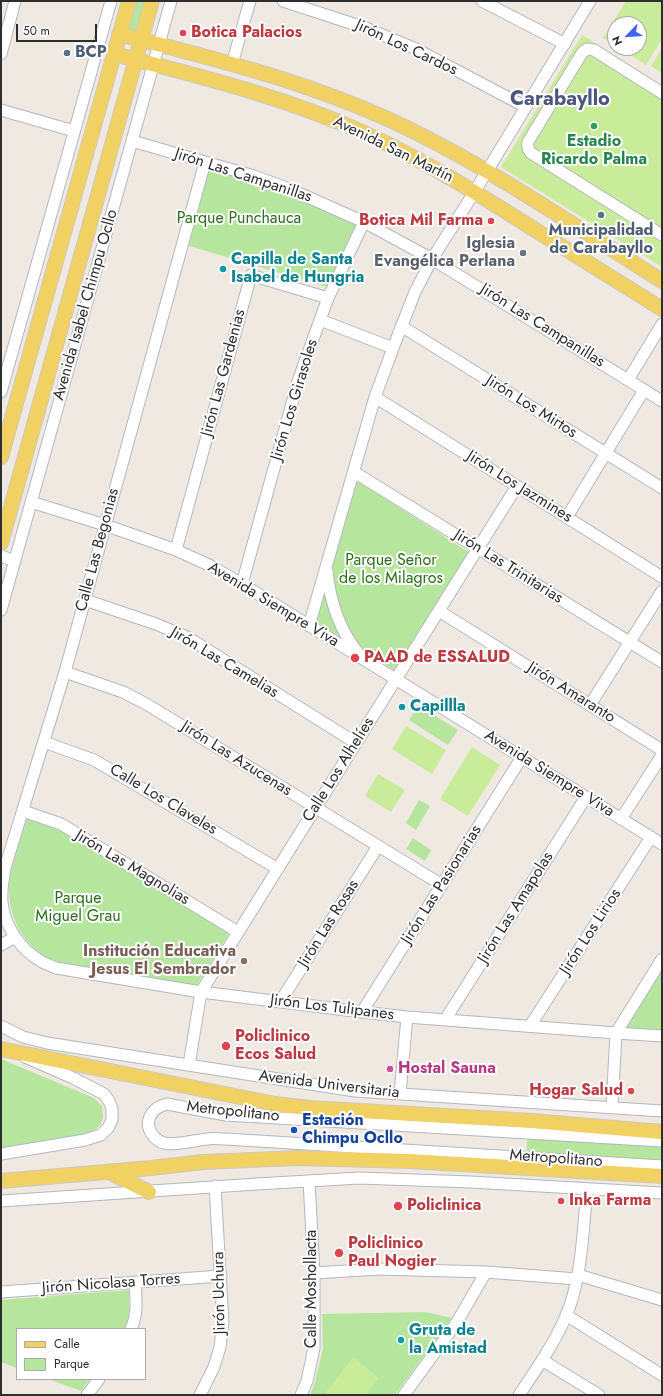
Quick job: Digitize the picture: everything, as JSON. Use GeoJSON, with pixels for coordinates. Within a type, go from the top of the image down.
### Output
{"type":"FeatureCollection","features":[{"type":"Feature","properties":{"kind":"main road"},"geometry":{"type":"LineString","coordinates":[[1,457],[128,1]]}},
{"type":"Feature","properties":{"kind":"main road","name":"Avenida Isabel Chimpu Ocllo"},"geometry":{"type":"LineString","coordinates":[[2,536],[152,1]]}},
{"type":"Feature","properties":{"kind":"main road","name":"Avenida San Martín"},"geometry":{"type":"LineString","coordinates":[[119,34],[232,64],[307,86],[364,109],[422,136],[487,171],[662,281]]}},
{"type":"Feature","properties":{"kind":"main road","name":"Avenida San Martín"},"geometry":{"type":"LineString","coordinates":[[114,54],[249,90],[279,100],[332,119],[413,156],[475,191],[662,309]]}},
{"type":"Feature","properties":{"kind":"main road","name":"Avenida Universitaria"},"geometry":{"type":"LineString","coordinates":[[1,1046],[8,1050],[275,1104],[310,1108],[532,1121],[662,1132]]}},
{"type":"Feature","properties":{"kind":"main road"},"geometry":{"type":"LineString","coordinates":[[1,1181],[203,1162],[298,1158],[409,1161],[662,1176]]}},
{"type":"Feature","properties":{"kind":"main road"},"geometry":{"type":"LineString","coordinates":[[108,1172],[149,1192]]}},
{"type":"Feature","properties":{"kind":"street"},"geometry":{"type":"LineString","coordinates":[[1,54],[15,1]]}},
{"type":"Feature","properties":{"kind":"street"},"geometry":{"type":"LineString","coordinates":[[1,392],[111,1]]}},
{"type":"Feature","properties":{"kind":"street","name":"Avenida Isabel Chimpu Ocllo"},"geometry":{"type":"LineString","coordinates":[[1,610],[171,1]]}},
{"type":"Feature","properties":{"kind":"street"},"geometry":{"type":"LineString","coordinates":[[232,64],[250,1]]}},
{"type":"Feature","properties":{"kind":"street","name":"Jirón Los Cardos"},"geometry":{"type":"LineString","coordinates":[[282,1],[366,28],[416,49],[526,107]]}},
{"type":"Feature","properties":{"kind":"street"},"geometry":{"type":"LineString","coordinates":[[482,1],[564,44]]}},
{"type":"Feature","properties":{"kind":"street"},"geometry":{"type":"LineString","coordinates":[[309,626],[375,397],[415,292],[432,259],[590,1]]}},
{"type":"Feature","properties":{"kind":"street","name":"Avenida San Martín"},"geometry":{"type":"LineString","coordinates":[[103,29],[119,34]]}},
{"type":"Feature","properties":{"kind":"street"},"geometry":{"type":"LineString","coordinates":[[662,93],[594,50],[587,49],[582,53],[527,145],[527,148],[531,153],[662,235]]}},
{"type":"Feature","properties":{"kind":"street","name":"Avenida San Martín"},"geometry":{"type":"LineString","coordinates":[[97,50],[114,54]]}},
{"type":"Feature","properties":{"kind":"street"},"geometry":{"type":"LineString","coordinates":[[1,110],[74,131]]}},
{"type":"Feature","properties":{"kind":"street","name":"Jirón Las Campanillas"},"geometry":{"type":"LineString","coordinates":[[132,141],[254,176],[292,190],[364,222],[432,259],[662,401]]}},
{"type":"Feature","properties":{"kind":"street","name":"Calle Las Begonias"},"geometry":{"type":"LineString","coordinates":[[15,937],[6,920],[2,903],[2,886],[5,868],[65,672],[205,162]]}},
{"type":"Feature","properties":{"kind":"street","name":"Jirón Los Girasoles"},"geometry":{"type":"LineString","coordinates":[[242,584],[299,378],[328,298],[364,222]]}},
{"type":"Feature","properties":{"kind":"street","name":"Jirón Las Gardenias"},"geometry":{"type":"LineString","coordinates":[[176,550],[251,275],[328,298]]}},
{"type":"Feature","properties":{"kind":"street"},"geometry":{"type":"LineString","coordinates":[[320,320],[393,348]]}},
{"type":"Feature","properties":{"kind":"street"},"geometry":{"type":"LineString","coordinates":[[628,380],[662,324]]}},
{"type":"Feature","properties":{"kind":"street","name":"Jirón Los Mirtos"},"geometry":{"type":"LineString","coordinates":[[401,326],[662,488]]}},
{"type":"Feature","properties":{"kind":"street"},"geometry":{"type":"LineString","coordinates":[[567,517],[644,390]]}},
{"type":"Feature","properties":{"kind":"street","name":"Jirón Los Jazmines"},"geometry":{"type":"LineString","coordinates":[[375,397],[662,577]]}},
{"type":"Feature","properties":{"kind":"street","name":"Jirón Las Trinitarias"},"geometry":{"type":"LineString","coordinates":[[354,472],[662,662]]}},
{"type":"Feature","properties":{"kind":"street","name":"Calle Los Alhelíes"},"geometry":{"type":"LineString","coordinates":[[190,1066],[201,992],[517,486]]}},
{"type":"Feature","properties":{"kind":"street","name":"Avenida Siempre Viva"},"geometry":{"type":"LineString","coordinates":[[31,502],[105,525],[176,550],[211,566],[662,844]]}},
{"type":"Feature","properties":{"kind":"street"},"geometry":{"type":"LineString","coordinates":[[2,536],[21,538]]}},
{"type":"Feature","properties":{"kind":"street"},"geometry":{"type":"LineString","coordinates":[[1,556],[15,561]]}},
{"type":"Feature","properties":{"kind":"street"},"geometry":{"type":"LineString","coordinates":[[327,566],[329,588],[338,619],[350,643],[364,659]]}},
{"type":"Feature","properties":{"kind":"street"},"geometry":{"type":"LineString","coordinates":[[590,705],[662,591]]}},
{"type":"Feature","properties":{"kind":"street","name":"Jirón Las Camelias"},"geometry":{"type":"LineString","coordinates":[[85,600],[156,624],[187,637],[356,743]]}},
{"type":"Feature","properties":{"kind":"street","name":"Jirón Amaranto"},"geometry":{"type":"LineString","coordinates":[[439,611],[662,750]]}},
{"type":"Feature","properties":{"kind":"street","name":"Jirón Las Azucenas"},"geometry":{"type":"LineString","coordinates":[[65,672],[123,692],[148,705],[442,885]]}},
{"type":"Feature","properties":{"kind":"street","name":"Calle Los Claveles"},"geometry":{"type":"LineString","coordinates":[[44,742],[94,760],[278,869]]}},
{"type":"Feature","properties":{"kind":"street"},"geometry":{"type":"LineString","coordinates":[[621,819],[662,755]]}},
{"type":"Feature","properties":{"kind":"street","name":"Jirón Las Pasionarias"},"geometry":{"type":"LineString","coordinates":[[362,1012],[522,757]]}},
{"type":"Feature","properties":{"kind":"street","name":"Jirón Las Amapolas"},"geometry":{"type":"LineString","coordinates":[[445,1020],[586,797]]}},
{"type":"Feature","properties":{"kind":"street","name":"Jirón Las Magnolias"},"geometry":{"type":"LineString","coordinates":[[23,811],[61,824],[238,932]]}},
{"type":"Feature","properties":{"kind":"street","name":"Jirón Los Lirios"},"geometry":{"type":"LineString","coordinates":[[530,1026],[651,837]]}},
{"type":"Feature","properties":{"kind":"street","name":"Jirón Las Rosas"},"geometry":{"type":"LineString","coordinates":[[280,1002],[378,846]]}},
{"type":"Feature","properties":{"kind":"street"},"geometry":{"type":"LineString","coordinates":[[1,945],[15,937]]}},
{"type":"Feature","properties":{"kind":"street","name":"Jirón Los Tulipanes"},"geometry":{"type":"LineString","coordinates":[[15,937],[29,954],[56,968],[201,992],[407,1017],[662,1036]]}},
{"type":"Feature","properties":{"kind":"street"},"geometry":{"type":"LineString","coordinates":[[612,1107],[616,1033],[662,959]]}},
{"type":"Feature","properties":{"kind":"street"},"geometry":{"type":"LineString","coordinates":[[400,1094],[407,1017]]}},
{"type":"Feature","properties":{"kind":"street","name":"Avenida Universitaria"},"geometry":{"type":"LineString","coordinates":[[1,1026],[23,1037],[47,1043],[355,1091],[662,1111]]}},
{"type":"Feature","properties":{"kind":"street"},"geometry":{"type":"LineString","coordinates":[[1,1154],[85,1140],[101,1135],[108,1128],[112,1120],[112,1110],[109,1101],[104,1094],[73,1078],[8,1050]]}},
{"type":"Feature","properties":{"kind":"street","name":"Metropolitano"},"geometry":{"type":"LineString","coordinates":[[662,1140],[226,1115],[167,1104],[159,1106],[154,1110],[149,1119],[149,1129],[154,1138],[163,1143],[170,1144],[208,1139],[226,1139],[662,1166]]}},
{"type":"Feature","properties":{"kind":"street"},"geometry":{"type":"LineString","coordinates":[[1,1201],[149,1192],[215,1186],[359,1178],[406,1179],[662,1193]]}},
{"type":"Feature","properties":{"kind":"street","name":"Calle Moshollacta"},"geometry":{"type":"LineString","coordinates":[[301,1395],[307,1381],[314,1348],[314,1273],[309,1181]]}},
{"type":"Feature","properties":{"kind":"street","name":"Jirón Uchura"},"geometry":{"type":"LineString","coordinates":[[200,1395],[214,1367],[220,1347],[223,1324],[215,1186]]}},
{"type":"Feature","properties":{"kind":"street"},"geometry":{"type":"LineString","coordinates":[[519,1395],[542,1360],[566,1316],[577,1277],[587,1189]]}},
{"type":"Feature","properties":{"kind":"street"},"geometry":{"type":"LineString","coordinates":[[314,1273],[379,1269],[486,1272],[577,1277],[662,1300]]}},
{"type":"Feature","properties":{"kind":"street"},"geometry":{"type":"LineString","coordinates":[[404,1395],[457,1322],[486,1272]]}},
{"type":"Feature","properties":{"kind":"street","name":"Jirón Nicolasa Torres"},"geometry":{"type":"LineString","coordinates":[[1,1292],[221,1276]]}},
{"type":"Feature","properties":{"kind":"street"},"geometry":{"type":"LineString","coordinates":[[132,1328],[137,1307],[135,1282]]}},
{"type":"Feature","properties":{"kind":"street"},"geometry":{"type":"LineString","coordinates":[[566,1316],[662,1375]]}},
{"type":"Feature","properties":{"kind":"street"},"geometry":{"type":"LineString","coordinates":[[542,1360],[599,1395]]}},
{"type":"Feature","properties":{"kind":"street"},"geometry":{"type":"LineString","coordinates":[[87,1395],[98,1380]]}},
{"type":"Feature","properties":{"kind":"green space"},"geometry":{"type":"Polygon","coordinates":[[[134,1],[146,1],[137,32],[126,29],[134,1]]]}},
{"type":"Feature","properties":{"kind":"green space"},"geometry":{"type":"Polygon","coordinates":[[[626,1],[662,1],[662,39],[646,65],[632,56],[647,56],[647,16],[617,16],[626,1]]]}},
{"type":"Feature","properties":{"kind":"green space"},"geometry":{"type":"Polygon","coordinates":[[[607,32],[607,40],[603,38],[607,32]]]}},
{"type":"Feature","properties":{"kind":"green space","name":"Estadio Ricardo Palma"},"geometry":{"type":"Polygon","coordinates":[[[582,35],[607,51],[607,56],[616,56],[662,85],[662,267],[501,167],[582,35]]]}},
{"type":"Feature","properties":{"kind":"green space"},"geometry":{"type":"Polygon","coordinates":[[[662,48],[662,73],[651,66],[662,48]]]}},
{"type":"Feature","properties":{"kind":"green space","name":"Parque Punchauca"},"geometry":{"type":"Polygon","coordinates":[[[209,169],[247,180],[320,208],[356,224],[327,287],[186,245],[209,169]]]}},
{"type":"Feature","properties":{"kind":"green space","name":"Parque Señor de los Milagros"},"geometry":{"type":"Polygon","coordinates":[[[356,480],[470,553],[394,670],[356,643],[338,609],[331,572],[356,480]]]}},
{"type":"Feature","properties":{"kind":"green space"},"geometry":{"type":"Polygon","coordinates":[[[325,586],[344,639],[316,622],[325,586]]]}},
{"type":"Feature","properties":{"kind":"green space"},"geometry":{"type":"Polygon","coordinates":[[[418,705],[458,730],[448,745],[409,720],[418,705]]]}},
{"type":"Feature","properties":{"kind":"green space"},"geometry":{"type":"Polygon","coordinates":[[[406,726],[446,750],[432,774],[392,749],[406,726]]]}},
{"type":"Feature","properties":{"kind":"green space"},"geometry":{"type":"Polygon","coordinates":[[[472,747],[500,765],[468,816],[440,799],[472,747]]]}},
{"type":"Feature","properties":{"kind":"green space"},"geometry":{"type":"Polygon","coordinates":[[[378,774],[405,790],[391,812],[365,796],[378,774]]]}},
{"type":"Feature","properties":{"kind":"green space"},"geometry":{"type":"Polygon","coordinates":[[[419,800],[430,806],[416,830],[406,823],[419,800]]]}},
{"type":"Feature","properties":{"kind":"green space","name":"Parque Miguel Grau"},"geometry":{"type":"Polygon","coordinates":[[[27,819],[61,831],[230,932],[197,985],[63,965],[49,959],[37,951],[20,930],[14,918],[10,904],[10,873],[27,819]]]}},
{"type":"Feature","properties":{"kind":"green space"},"geometry":{"type":"Polygon","coordinates":[[[413,838],[431,850],[425,861],[406,849],[413,838]]]}},
{"type":"Feature","properties":{"kind":"green space"},"geometry":{"type":"Polygon","coordinates":[[[662,970],[662,1032],[625,1030],[662,970]]]}},
{"type":"Feature","properties":{"kind":"green space"},"geometry":{"type":"Polygon","coordinates":[[[1,1059],[94,1098],[102,1106],[103,1117],[101,1124],[95,1130],[79,1135],[1,1149],[1,1059]]]}},
{"type":"Feature","properties":{"kind":"green space"},"geometry":{"type":"Polygon","coordinates":[[[528,1137],[662,1145],[662,1161],[526,1152],[528,1137]]]}},
{"type":"Feature","properties":{"kind":"green space"},"geometry":{"type":"Polygon","coordinates":[[[129,1290],[129,1311],[126,1328],[16,1328],[16,1368],[1,1362],[1,1300],[129,1290]]]}},
{"type":"Feature","properties":{"kind":"green space"},"geometry":{"type":"Polygon","coordinates":[[[426,1312],[452,1318],[395,1395],[310,1395],[315,1382],[323,1348],[322,1314],[426,1312]]]}},
{"type":"Feature","properties":{"kind":"green space"},"geometry":{"type":"Polygon","coordinates":[[[353,1357],[379,1378],[366,1395],[324,1395],[353,1357]]]}},
{"type":"Feature","properties":{"kind":"green space"},"geometry":{"type":"Polygon","coordinates":[[[51,1380],[89,1380],[81,1391],[51,1380]]]}},
{"type":"Feature","properties":{"kind":"place","name":"Botica Palacios"},"geometry":{"type":"Point","coordinates":[183,33]}},
{"type":"Feature","properties":{"kind":"place","name":"BCP"},"geometry":{"type":"Point","coordinates":[67,53]}},
{"type":"Feature","properties":{"kind":"place","name":"Estadio Ricardo Palma"},"geometry":{"type":"Point","coordinates":[594,126]}},
{"type":"Feature","properties":{"kind":"place","name":"Municipalidad de Carabayllo"},"geometry":{"type":"Point","coordinates":[601,215]}},
{"type":"Feature","properties":{"kind":"place","name":"Botica Mil Farma"},"geometry":{"type":"Point","coordinates":[491,221]}},
{"type":"Feature","properties":{"kind":"place","name":"Iglesia Evangélica Perlana"},"geometry":{"type":"Point","coordinates":[523,253]}},
{"type":"Feature","properties":{"kind":"place","name":"Capilla de Santa Isabel de Hungria"},"geometry":{"type":"Point","coordinates":[223,269]}},
{"type":"Feature","properties":{"kind":"place","name":"PAAD de ESSALUD"},"geometry":{"type":"Point","coordinates":[355,658]}},
{"type":"Feature","properties":{"kind":"place","name":"Capillla"},"geometry":{"type":"Point","coordinates":[402,707]}},
{"type":"Feature","properties":{"kind":"place","name":"Institución Educativa Jesus El Sembrador"},"geometry":{"type":"Point","coordinates":[244,961]}},
{"type":"Feature","properties":{"kind":"place","name":"Policlinico Ecos Salud"},"geometry":{"type":"Point","coordinates":[226,1046]}},
{"type":"Feature","properties":{"kind":"place","name":"Hostal Sauna"},"geometry":{"type":"Point","coordinates":[390,1069]}},
{"type":"Feature","properties":{"kind":"place","name":"Hogar Salud"},"geometry":{"type":"Point","coordinates":[631,1091]}},
{"type":"Feature","properties":{"kind":"place","name":"Estación Chimpu Ocllo"},"geometry":{"type":"Point","coordinates":[294,1130]}},
{"type":"Feature","properties":{"kind":"place","name":"Inka Farma"},"geometry":{"type":"Point","coordinates":[561,1201]}},
{"type":"Feature","properties":{"kind":"place","name":"Policlinica"},"geometry":{"type":"Point","coordinates":[398,1206]}},
{"type":"Feature","properties":{"kind":"place","name":"Policlinico Paul Nogier"},"geometry":{"type":"Point","coordinates":[339,1253]}},
{"type":"Feature","properties":{"kind":"place","name":"Gruta de la Amistad"},"geometry":{"type":"Point","coordinates":[401,1340]}},
{"type":"Feature","properties":{"kind":"district","name":"Carabayllo"},"geometry":{"type":"Point","coordinates":[560,100]}}]}
